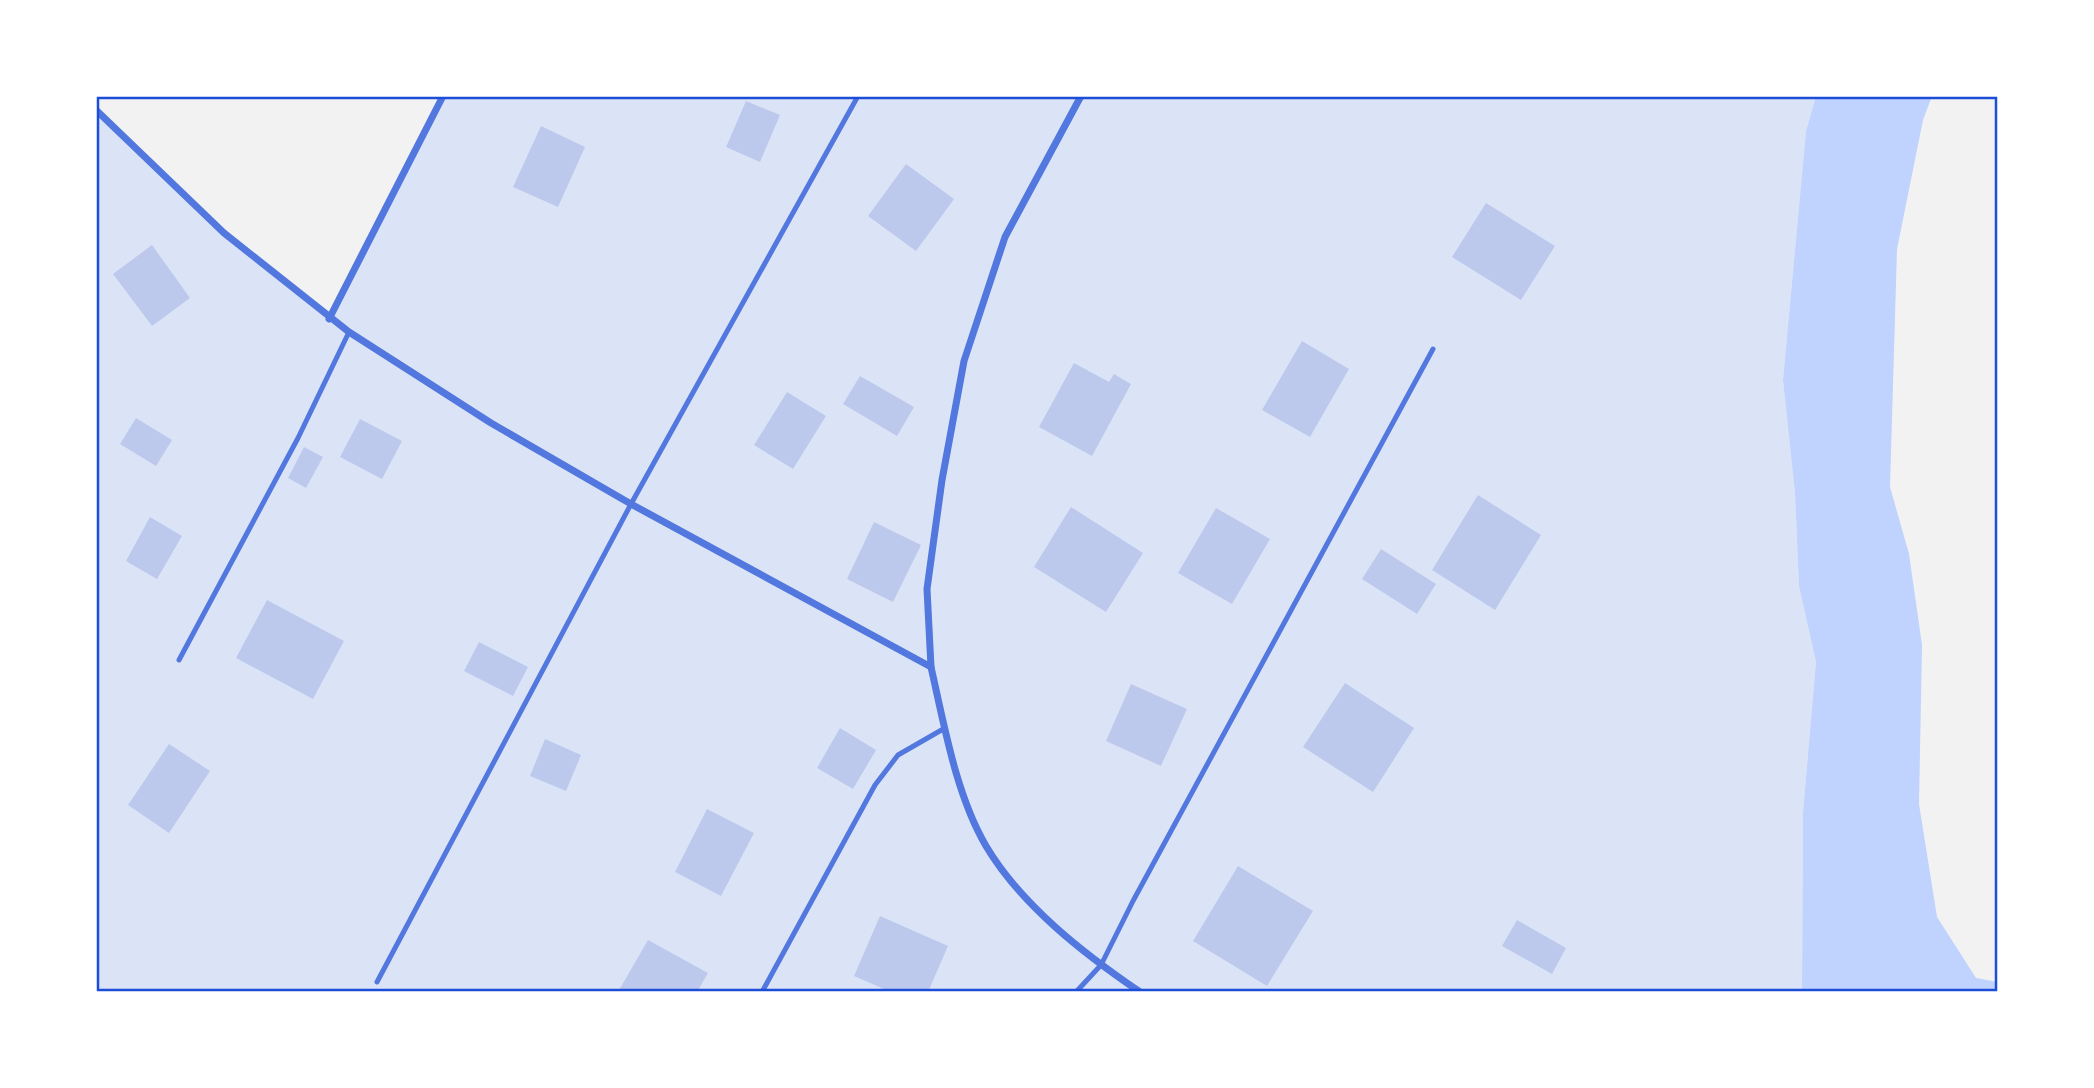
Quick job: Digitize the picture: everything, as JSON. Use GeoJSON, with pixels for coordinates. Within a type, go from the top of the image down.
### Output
{"type":"FeatureCollection","features":[{"type":"Feature","properties":{"kind":"street"},"geometry":{"type":"LineString","coordinates":[[329,319],[443,96]]}},
{"type":"Feature","properties":{"kind":"street"},"geometry":{"type":"LineString","coordinates":[[1082,96],[1005,237],[964,361],[942,480],[927,589],[932,667],[954,768],[986,845],[1028,899],[1087,956],[1140,992]]}},
{"type":"Feature","properties":{"kind":"street"},"geometry":{"type":"LineString","coordinates":[[96,110],[224,233],[329,319],[491,423],[631,504],[932,667]]}},
{"type":"Feature","properties":{"kind":"lane"},"geometry":{"type":"LineString","coordinates":[[377,982],[631,504],[858,96]]}},
{"type":"Feature","properties":{"kind":"lane"},"geometry":{"type":"LineString","coordinates":[[179,660],[298,438],[349,332]]}},
{"type":"Feature","properties":{"kind":"lane"},"geometry":{"type":"LineString","coordinates":[[1076,992],[1101,965],[1133,901],[1433,349]]}},
{"type":"Feature","properties":{"kind":"lane"},"geometry":{"type":"LineString","coordinates":[[762,992],[875,785],[898,755],[945,728]]}},
{"type":"Feature","properties":{"kind":"shaded area"},"geometry":{"type":"Polygon","coordinates":[[[443,96],[1816,96],[1806,131],[1783,380],[1795,493],[1799,586],[1816,662],[1803,812],[1802,992],[96,992],[96,110],[224,233],[329,318],[443,96]]]}},
{"type":"Feature","properties":{"kind":"water"},"geometry":{"type":"Polygon","coordinates":[[[1816,96],[1932,96],[1923,120],[1897,249],[1890,487],[1909,554],[1922,645],[1919,804],[1937,917],[1976,978],[1998,982],[1998,992],[1802,992],[1803,812],[1816,662],[1799,586],[1795,493],[1783,380],[1806,131],[1816,96]]]}},
{"type":"Feature","properties":{"kind":"building"},"geometry":{"type":"Polygon","coordinates":[[[746,101],[780,115],[760,162],[726,147],[746,101]]]}},
{"type":"Feature","properties":{"kind":"building"},"geometry":{"type":"Polygon","coordinates":[[[541,126],[585,147],[558,207],[513,187],[541,126]]]}},
{"type":"Feature","properties":{"kind":"building"},"geometry":{"type":"Polygon","coordinates":[[[906,164],[954,199],[916,251],[868,216],[906,164]]]}},
{"type":"Feature","properties":{"kind":"building"},"geometry":{"type":"Polygon","coordinates":[[[1486,203],[1555,246],[1521,300],[1452,257],[1486,203]]]}},
{"type":"Feature","properties":{"kind":"building"},"geometry":{"type":"Polygon","coordinates":[[[152,245],[190,298],[152,326],[113,274],[152,245]]]}},
{"type":"Feature","properties":{"kind":"building"},"geometry":{"type":"Polygon","coordinates":[[[1302,341],[1349,369],[1310,437],[1262,410],[1302,341]]]}},
{"type":"Feature","properties":{"kind":"building"},"geometry":{"type":"Polygon","coordinates":[[[1074,363],[1109,382],[1114,374],[1131,384],[1092,456],[1039,427],[1074,363]]]}},
{"type":"Feature","properties":{"kind":"building"},"geometry":{"type":"Polygon","coordinates":[[[860,376],[914,407],[897,436],[843,404],[860,376]]]}},
{"type":"Feature","properties":{"kind":"building"},"geometry":{"type":"Polygon","coordinates":[[[787,392],[826,416],[793,469],[754,445],[787,392]]]}},
{"type":"Feature","properties":{"kind":"building"},"geometry":{"type":"Polygon","coordinates":[[[136,418],[172,440],[156,466],[120,444],[136,418]]]}},
{"type":"Feature","properties":{"kind":"building"},"geometry":{"type":"Polygon","coordinates":[[[360,419],[402,441],[382,479],[340,457],[360,419]]]}},
{"type":"Feature","properties":{"kind":"building"},"geometry":{"type":"Polygon","coordinates":[[[304,447],[323,457],[306,488],[288,478],[304,447]]]}},
{"type":"Feature","properties":{"kind":"building"},"geometry":{"type":"Polygon","coordinates":[[[1478,495],[1541,535],[1495,610],[1432,570],[1478,495]]]}},
{"type":"Feature","properties":{"kind":"building"},"geometry":{"type":"Polygon","coordinates":[[[1071,507],[1143,553],[1106,612],[1034,567],[1071,507]]]}},
{"type":"Feature","properties":{"kind":"building"},"geometry":{"type":"Polygon","coordinates":[[[1216,508],[1270,539],[1232,604],[1178,573],[1216,508]]]}},
{"type":"Feature","properties":{"kind":"building"},"geometry":{"type":"Polygon","coordinates":[[[150,517],[182,536],[157,579],[126,561],[150,517]]]}},
{"type":"Feature","properties":{"kind":"building"},"geometry":{"type":"Polygon","coordinates":[[[874,522],[921,545],[893,602],[847,579],[874,522]]]}},
{"type":"Feature","properties":{"kind":"building"},"geometry":{"type":"Polygon","coordinates":[[[1381,549],[1436,584],[1417,614],[1362,579],[1381,549]]]}},
{"type":"Feature","properties":{"kind":"building"},"geometry":{"type":"Polygon","coordinates":[[[267,600],[344,641],[313,699],[236,658],[267,600]]]}},
{"type":"Feature","properties":{"kind":"building"},"geometry":{"type":"Polygon","coordinates":[[[479,642],[528,667],[513,696],[464,671],[479,642]]]}},
{"type":"Feature","properties":{"kind":"building"},"geometry":{"type":"Polygon","coordinates":[[[1345,683],[1414,728],[1373,792],[1303,747],[1345,683]]]}},
{"type":"Feature","properties":{"kind":"building"},"geometry":{"type":"Polygon","coordinates":[[[1131,684],[1187,709],[1161,766],[1106,741],[1131,684]]]}},
{"type":"Feature","properties":{"kind":"building"},"geometry":{"type":"Polygon","coordinates":[[[840,728],[876,750],[853,789],[817,768],[840,728]]]}},
{"type":"Feature","properties":{"kind":"building"},"geometry":{"type":"Polygon","coordinates":[[[545,739],[581,755],[566,791],[530,776],[545,739]]]}},
{"type":"Feature","properties":{"kind":"building"},"geometry":{"type":"Polygon","coordinates":[[[169,744],[210,771],[169,833],[128,805],[169,744]]]}},
{"type":"Feature","properties":{"kind":"building"},"geometry":{"type":"Polygon","coordinates":[[[707,809],[754,833],[721,896],[675,872],[707,809]]]}},
{"type":"Feature","properties":{"kind":"building"},"geometry":{"type":"Polygon","coordinates":[[[1238,866],[1313,911],[1267,986],[1193,941],[1238,866]]]}},
{"type":"Feature","properties":{"kind":"building"},"geometry":{"type":"Polygon","coordinates":[[[880,916],[948,946],[928,992],[891,992],[854,976],[880,916]]]}},
{"type":"Feature","properties":{"kind":"building"},"geometry":{"type":"Polygon","coordinates":[[[1517,920],[1566,948],[1552,974],[1502,946],[1517,920]]]}},
{"type":"Feature","properties":{"kind":"building"},"geometry":{"type":"Polygon","coordinates":[[[648,940],[708,973],[697,992],[618,992],[648,940]]]}}]}
